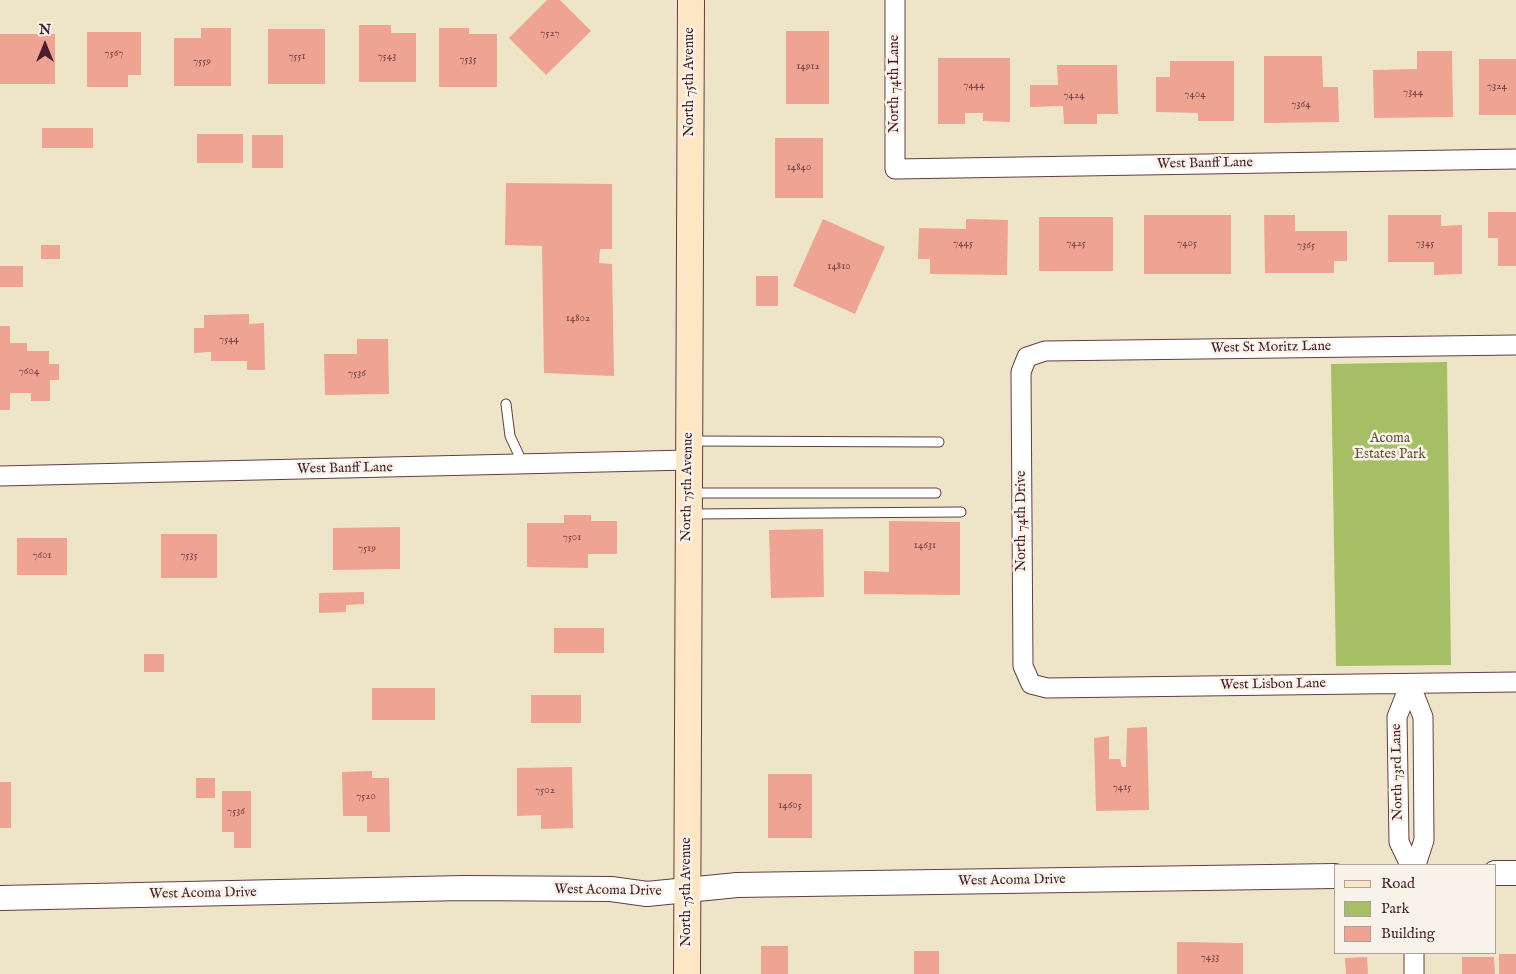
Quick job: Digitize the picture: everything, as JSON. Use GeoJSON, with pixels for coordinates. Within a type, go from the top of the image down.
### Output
{"type":"FeatureCollection","features":[{"type":"Feature","properties":{"kind":"main road","name":"North 75th Avenue"},"geometry":{"type":"LineString","coordinates":[[687,974],[691,0]]}},
{"type":"Feature","properties":{"kind":"street","name":"North 74th Lane"},"geometry":{"type":"LineString","coordinates":[[894,0],[895,168]]}},
{"type":"Feature","properties":{"kind":"street","name":"West Banff Lane"},"geometry":{"type":"LineString","coordinates":[[895,168],[1516,159]]}},
{"type":"Feature","properties":{"kind":"street","name":"West St Moritz Lane"},"geometry":{"type":"LineString","coordinates":[[1027,357],[1046,351],[1516,345]]}},
{"type":"Feature","properties":{"kind":"street","name":"North 74th Drive"},"geometry":{"type":"LineString","coordinates":[[1027,357],[1021,372],[1023,666],[1031,684]]}},
{"type":"Feature","properties":{"kind":"street","name":"West Banff Lane"},"geometry":{"type":"LineString","coordinates":[[0,476],[458,467],[689,451]]}},
{"type":"Feature","properties":{"kind":"street","name":"West Lisbon Lane"},"geometry":{"type":"LineString","coordinates":[[1031,684],[1047,688],[1516,682]]}},
{"type":"Feature","properties":{"kind":"street","name":"North 73rd Lane"},"geometry":{"type":"LineString","coordinates":[[1410,684],[1423,717],[1424,840],[1416,864]]}},
{"type":"Feature","properties":{"kind":"street","name":"North 73rd Lane"},"geometry":{"type":"LineString","coordinates":[[1410,684],[1397,717],[1399,842],[1410,864]]}},
{"type":"Feature","properties":{"kind":"street"},"geometry":{"type":"LineString","coordinates":[[1398,796],[1424,796]]}},
{"type":"Feature","properties":{"kind":"street"},"geometry":{"type":"LineString","coordinates":[[1496,873],[1516,873]]}},
{"type":"Feature","properties":{"kind":"street","name":"West Acoma Drive"},"geometry":{"type":"LineString","coordinates":[[0,898],[463,888],[611,889],[647,894],[737,885],[1334,876]]}},
{"type":"Feature","properties":{"kind":"street"},"geometry":{"type":"LineString","coordinates":[[1414,954],[1414,974]]}},
{"type":"Feature","properties":{"kind":"lane"},"geometry":{"type":"LineString","coordinates":[[506,404],[510,436],[523,464]]}},
{"type":"Feature","properties":{"kind":"lane"},"geometry":{"type":"LineString","coordinates":[[689,451],[939,442]]}},
{"type":"Feature","properties":{"kind":"lane"},"geometry":{"type":"LineString","coordinates":[[688,503],[936,493]]}},
{"type":"Feature","properties":{"kind":"lane"},"geometry":{"type":"LineString","coordinates":[[688,503],[961,512]]}},
{"type":"Feature","properties":{"kind":"green space","name":"Acoma Estates Park"},"geometry":{"type":"Polygon","coordinates":[[[1447,362],[1451,665],[1336,666],[1331,364],[1447,362]]]}},
{"type":"Feature","properties":{"kind":"building"},"geometry":{"type":"Polygon","coordinates":[[[547,0],[560,0],[591,31],[546,75],[509,38],[547,0]]]}},
{"type":"Feature","properties":{"kind":"building"},"geometry":{"type":"Polygon","coordinates":[[[359,25],[391,25],[391,33],[416,33],[416,82],[359,82],[359,25]]]}},
{"type":"Feature","properties":{"kind":"building"},"geometry":{"type":"Polygon","coordinates":[[[201,28],[231,28],[231,86],[174,86],[174,38],[201,38],[201,28]]]}},
{"type":"Feature","properties":{"kind":"building"},"geometry":{"type":"Polygon","coordinates":[[[439,28],[469,28],[469,34],[497,34],[497,87],[439,87],[439,28]]]}},
{"type":"Feature","properties":{"kind":"building"},"geometry":{"type":"Polygon","coordinates":[[[268,29],[325,29],[325,84],[268,84],[268,29]]]}},
{"type":"Feature","properties":{"kind":"building"},"geometry":{"type":"Polygon","coordinates":[[[786,31],[829,31],[829,104],[786,104],[786,31]]]}},
{"type":"Feature","properties":{"kind":"building"},"geometry":{"type":"Polygon","coordinates":[[[87,32],[141,32],[141,75],[128,75],[128,87],[87,87],[87,32]]]}},
{"type":"Feature","properties":{"kind":"building"},"geometry":{"type":"Polygon","coordinates":[[[0,34],[55,34],[55,84],[0,84],[0,34]]]}},
{"type":"Feature","properties":{"kind":"building"},"geometry":{"type":"Polygon","coordinates":[[[1417,51],[1452,51],[1453,117],[1374,118],[1373,70],[1417,69],[1417,51]]]}},
{"type":"Feature","properties":{"kind":"building"},"geometry":{"type":"Polygon","coordinates":[[[1264,56],[1322,56],[1323,87],[1338,87],[1339,122],[1264,123],[1264,56]]]}},
{"type":"Feature","properties":{"kind":"building"},"geometry":{"type":"Polygon","coordinates":[[[938,58],[1010,58],[1010,122],[983,121],[983,113],[965,113],[965,124],[938,124],[938,58]]]}},
{"type":"Feature","properties":{"kind":"building"},"geometry":{"type":"Polygon","coordinates":[[[1479,59],[1516,59],[1516,115],[1479,115],[1479,59]]]}},
{"type":"Feature","properties":{"kind":"building"},"geometry":{"type":"Polygon","coordinates":[[[1170,61],[1234,61],[1234,121],[1198,121],[1198,113],[1156,112],[1156,77],[1170,77],[1170,61]]]}},
{"type":"Feature","properties":{"kind":"building"},"geometry":{"type":"Polygon","coordinates":[[[1057,65],[1117,65],[1118,114],[1097,114],[1097,124],[1064,124],[1063,106],[1030,107],[1030,85],[1058,85],[1057,65]]]}},
{"type":"Feature","properties":{"kind":"building"},"geometry":{"type":"Polygon","coordinates":[[[42,128],[93,128],[93,148],[42,148],[42,128]]]}},
{"type":"Feature","properties":{"kind":"building"},"geometry":{"type":"Polygon","coordinates":[[[197,134],[243,134],[243,163],[197,163],[197,134]]]}},
{"type":"Feature","properties":{"kind":"building"},"geometry":{"type":"Polygon","coordinates":[[[252,135],[283,135],[283,168],[252,168],[252,135]]]}},
{"type":"Feature","properties":{"kind":"building"},"geometry":{"type":"Polygon","coordinates":[[[775,138],[823,138],[823,198],[775,198],[775,138]]]}},
{"type":"Feature","properties":{"kind":"building"},"geometry":{"type":"Polygon","coordinates":[[[506,183],[612,184],[612,249],[600,249],[599,263],[612,264],[614,376],[544,373],[542,246],[505,245],[506,183]]]}},
{"type":"Feature","properties":{"kind":"building"},"geometry":{"type":"Polygon","coordinates":[[[1488,212],[1516,212],[1516,266],[1498,266],[1498,238],[1488,238],[1488,212]]]}},
{"type":"Feature","properties":{"kind":"building"},"geometry":{"type":"Polygon","coordinates":[[[1144,215],[1231,215],[1231,274],[1144,274],[1144,215]]]}},
{"type":"Feature","properties":{"kind":"building"},"geometry":{"type":"Polygon","coordinates":[[[1264,215],[1295,215],[1295,231],[1347,231],[1347,261],[1334,261],[1334,273],[1265,273],[1264,215]]]}},
{"type":"Feature","properties":{"kind":"building"},"geometry":{"type":"Polygon","coordinates":[[[1388,215],[1441,215],[1441,226],[1462,225],[1462,274],[1434,275],[1434,262],[1388,262],[1388,215]]]}},
{"type":"Feature","properties":{"kind":"building"},"geometry":{"type":"Polygon","coordinates":[[[1039,217],[1113,217],[1113,271],[1039,271],[1039,217]]]}},
{"type":"Feature","properties":{"kind":"building"},"geometry":{"type":"Polygon","coordinates":[[[823,219],[885,247],[855,314],[793,286],[823,219]]]}},
{"type":"Feature","properties":{"kind":"building"},"geometry":{"type":"Polygon","coordinates":[[[966,219],[1008,220],[1007,275],[930,274],[930,259],[918,259],[919,228],[966,229],[966,219]]]}},
{"type":"Feature","properties":{"kind":"building"},"geometry":{"type":"Polygon","coordinates":[[[41,245],[60,245],[60,259],[41,259],[41,245]]]}},
{"type":"Feature","properties":{"kind":"building"},"geometry":{"type":"Polygon","coordinates":[[[0,266],[23,266],[23,287],[0,287],[0,266]]]}},
{"type":"Feature","properties":{"kind":"building"},"geometry":{"type":"Polygon","coordinates":[[[756,276],[778,276],[778,306],[756,306],[756,276]]]}},
{"type":"Feature","properties":{"kind":"building"},"geometry":{"type":"Polygon","coordinates":[[[249,314],[249,324],[264,323],[265,370],[247,370],[247,361],[211,361],[211,352],[194,353],[194,328],[204,328],[204,315],[249,314]]]}},
{"type":"Feature","properties":{"kind":"building"},"geometry":{"type":"Polygon","coordinates":[[[0,326],[10,326],[10,343],[27,343],[27,351],[49,351],[49,364],[59,364],[59,380],[50,380],[50,401],[31,401],[31,393],[10,393],[10,410],[0,410],[0,326]]]}},
{"type":"Feature","properties":{"kind":"building"},"geometry":{"type":"Polygon","coordinates":[[[357,339],[388,339],[389,394],[325,395],[324,354],[357,354],[357,339]]]}},
{"type":"Feature","properties":{"kind":"building"},"geometry":{"type":"Polygon","coordinates":[[[564,515],[591,515],[591,521],[617,521],[617,554],[588,554],[588,568],[527,567],[527,523],[564,523],[564,515]]]}},
{"type":"Feature","properties":{"kind":"building"},"geometry":{"type":"Polygon","coordinates":[[[889,521],[960,522],[960,595],[864,594],[864,571],[889,572],[889,521]]]}},
{"type":"Feature","properties":{"kind":"building"},"geometry":{"type":"Polygon","coordinates":[[[400,527],[400,569],[333,570],[333,528],[400,527]]]}},
{"type":"Feature","properties":{"kind":"building"},"geometry":{"type":"Polygon","coordinates":[[[823,529],[824,597],[771,598],[769,530],[823,529]]]}},
{"type":"Feature","properties":{"kind":"building"},"geometry":{"type":"Polygon","coordinates":[[[161,534],[217,534],[217,578],[161,578],[161,534]]]}},
{"type":"Feature","properties":{"kind":"building"},"geometry":{"type":"Polygon","coordinates":[[[17,538],[67,538],[67,575],[17,575],[17,538]]]}},
{"type":"Feature","properties":{"kind":"building"},"geometry":{"type":"Polygon","coordinates":[[[364,592],[364,604],[346,605],[346,612],[319,613],[319,593],[364,592]]]}},
{"type":"Feature","properties":{"kind":"building"},"geometry":{"type":"Polygon","coordinates":[[[554,628],[604,628],[604,653],[554,653],[554,628]]]}},
{"type":"Feature","properties":{"kind":"building"},"geometry":{"type":"Polygon","coordinates":[[[144,654],[164,654],[164,672],[144,672],[144,654]]]}},
{"type":"Feature","properties":{"kind":"building"},"geometry":{"type":"Polygon","coordinates":[[[372,688],[435,688],[435,720],[372,720],[372,688]]]}},
{"type":"Feature","properties":{"kind":"building"},"geometry":{"type":"Polygon","coordinates":[[[531,695],[581,695],[581,723],[531,723],[531,695]]]}},
{"type":"Feature","properties":{"kind":"building"},"geometry":{"type":"Polygon","coordinates":[[[1147,727],[1149,810],[1096,811],[1094,738],[1109,736],[1109,759],[1120,759],[1122,767],[1126,767],[1127,728],[1147,727]]]}},
{"type":"Feature","properties":{"kind":"building"},"geometry":{"type":"Polygon","coordinates":[[[572,767],[573,828],[541,829],[541,815],[517,816],[517,768],[572,767]]]}},
{"type":"Feature","properties":{"kind":"building"},"geometry":{"type":"Polygon","coordinates":[[[372,771],[372,778],[389,778],[390,832],[367,832],[367,816],[343,816],[342,772],[372,771]]]}},
{"type":"Feature","properties":{"kind":"building"},"geometry":{"type":"Polygon","coordinates":[[[768,774],[812,774],[812,838],[768,838],[768,774]]]}},
{"type":"Feature","properties":{"kind":"building"},"geometry":{"type":"Polygon","coordinates":[[[196,778],[215,778],[215,798],[196,798],[196,778]]]}},
{"type":"Feature","properties":{"kind":"building"},"geometry":{"type":"Polygon","coordinates":[[[0,782],[11,782],[11,828],[0,828],[0,782]]]}},
{"type":"Feature","properties":{"kind":"building"},"geometry":{"type":"Polygon","coordinates":[[[222,791],[251,791],[251,848],[234,848],[234,832],[222,832],[222,791]]]}},
{"type":"Feature","properties":{"kind":"building"},"geometry":{"type":"Polygon","coordinates":[[[1177,942],[1243,943],[1243,974],[1177,974],[1177,942]]]}},
{"type":"Feature","properties":{"kind":"building"},"geometry":{"type":"Polygon","coordinates":[[[761,946],[788,946],[788,974],[761,974],[761,946]]]}},
{"type":"Feature","properties":{"kind":"building"},"geometry":{"type":"Polygon","coordinates":[[[914,951],[939,951],[939,974],[914,974],[914,951]]]}},
{"type":"Feature","properties":{"kind":"building"},"geometry":{"type":"Polygon","coordinates":[[[1499,954],[1516,954],[1516,974],[1499,974],[1499,954]]]}},
{"type":"Feature","properties":{"kind":"building"},"geometry":{"type":"Polygon","coordinates":[[[1367,957],[1368,974],[1346,974],[1345,958],[1367,957]]]}},
{"type":"Feature","properties":{"kind":"building"},"geometry":{"type":"Polygon","coordinates":[[[1462,957],[1494,957],[1495,974],[1462,974],[1462,957]]]}}]}
